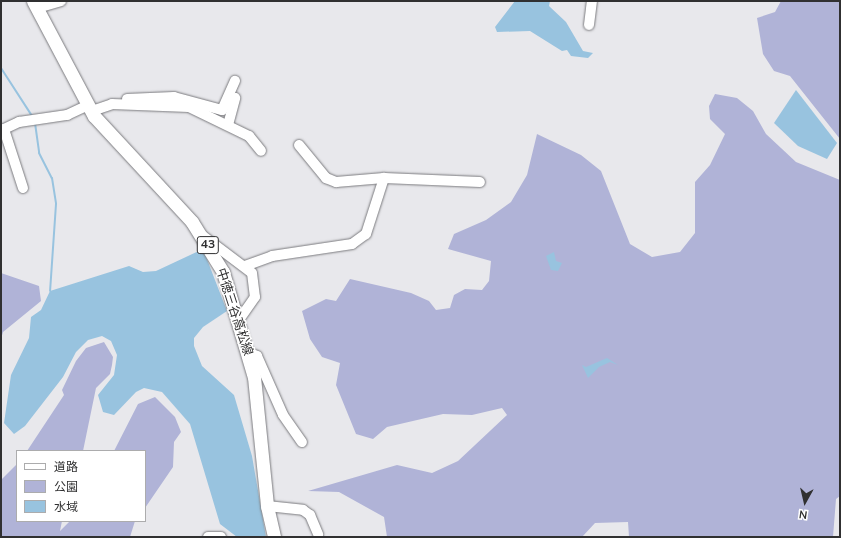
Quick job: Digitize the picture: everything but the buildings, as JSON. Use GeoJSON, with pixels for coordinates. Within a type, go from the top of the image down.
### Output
{"type":"FeatureCollection","features":[{"type":"Feature","properties":{"kind":"main road","name":"中徳三谷高松線"},"geometry":{"type":"LineString","coordinates":[[35,4],[90,108],[127,154],[203,236],[223,272],[248,352],[260,420],[267,506],[274,537]]}},
{"type":"Feature","properties":{"kind":"street"},"geometry":{"type":"LineString","coordinates":[[35,4],[61,1]]}},
{"type":"Feature","properties":{"kind":"street"},"geometry":{"type":"LineString","coordinates":[[589,25],[592,1]]}},
{"type":"Feature","properties":{"kind":"street"},"geometry":{"type":"LineString","coordinates":[[23,188],[4,139],[4,129],[34,119],[67,115],[90,108],[157,95],[190,99],[222,110],[235,81],[238,90],[228,125]]}},
{"type":"Feature","properties":{"kind":"street"},"geometry":{"type":"LineString","coordinates":[[112,104],[189,107],[249,136],[261,151]]}},
{"type":"Feature","properties":{"kind":"street"},"geometry":{"type":"LineString","coordinates":[[299,145],[326,178],[336,182],[384,178],[480,182]]}},
{"type":"Feature","properties":{"kind":"street"},"geometry":{"type":"LineString","coordinates":[[245,266],[272,256],[352,244],[366,234],[384,178]]}},
{"type":"Feature","properties":{"kind":"street"},"geometry":{"type":"LineString","coordinates":[[203,236],[245,266],[254,280],[256,297],[238,321]]}},
{"type":"Feature","properties":{"kind":"street"},"geometry":{"type":"LineString","coordinates":[[248,352],[257,356],[283,415],[302,442]]}},
{"type":"Feature","properties":{"kind":"street"},"geometry":{"type":"LineString","coordinates":[[267,506],[303,510],[310,514],[318,534]]}},
{"type":"Feature","properties":{"kind":"street"},"geometry":{"type":"LineString","coordinates":[[208,537],[221,537]]}},
{"type":"Feature","properties":{"kind":"green space"},"geometry":{"type":"Polygon","coordinates":[[[781,1],[840,1],[840,139],[790,76],[774,71],[763,54],[757,18],[775,12],[781,1]]]}},
{"type":"Feature","properties":{"kind":"green space"},"geometry":{"type":"Polygon","coordinates":[[[715,94],[737,98],[753,111],[766,134],[796,162],[840,180],[840,496],[836,499],[833,537],[629,537],[628,522],[595,523],[582,537],[387,537],[384,517],[339,492],[308,491],[397,465],[432,473],[458,461],[507,415],[502,408],[472,415],[443,414],[387,427],[373,439],[356,434],[336,385],[340,363],[322,357],[310,339],[302,311],[326,299],[336,301],[350,279],[411,293],[429,301],[436,310],[450,308],[454,295],[465,289],[482,290],[489,281],[491,261],[448,249],[454,234],[486,220],[511,202],[527,175],[537,134],[581,155],[601,171],[630,244],[652,257],[680,252],[695,233],[695,182],[710,165],[725,134],[710,119],[709,106],[715,94]]]}},
{"type":"Feature","properties":{"kind":"green space"},"geometry":{"type":"Polygon","coordinates":[[[1,273],[39,286],[41,301],[3,332],[1,339],[1,273]]]}},
{"type":"Feature","properties":{"kind":"green space"},"geometry":{"type":"Polygon","coordinates":[[[104,342],[113,357],[110,374],[96,388],[83,450],[28,450],[64,395],[62,390],[76,361],[86,348],[104,342]]]}},
{"type":"Feature","properties":{"kind":"green space"},"geometry":{"type":"Polygon","coordinates":[[[155,397],[175,417],[181,432],[174,442],[173,467],[146,507],[146,450],[115,450],[138,404],[155,397]]]}},
{"type":"Feature","properties":{"kind":"green space"},"geometry":{"type":"Polygon","coordinates":[[[16,465],[16,522],[62,522],[60,531],[69,522],[135,522],[130,537],[1,536],[1,480],[16,465]]]}},
{"type":"Feature","properties":{"kind":"water"},"geometry":{"type":"Polygon","coordinates":[[[515,1],[550,1],[549,6],[566,22],[583,51],[593,53],[588,58],[571,56],[567,50],[562,51],[530,31],[497,32],[495,27],[515,1]]]}},
{"type":"Feature","properties":{"kind":"water"},"geometry":{"type":"Polygon","coordinates":[[[796,90],[837,143],[827,159],[798,146],[774,123],[796,90]]]}},
{"type":"Feature","properties":{"kind":"water"},"geometry":{"type":"Polygon","coordinates":[[[203,249],[227,311],[203,327],[194,338],[194,346],[202,366],[234,395],[252,456],[266,537],[237,537],[220,524],[190,424],[162,392],[144,388],[136,392],[114,415],[103,412],[98,395],[114,375],[117,355],[111,341],[102,336],[88,340],[76,352],[63,377],[25,426],[14,434],[4,423],[11,375],[29,338],[31,317],[41,310],[50,291],[129,266],[143,272],[156,271],[203,249]]]}},
{"type":"Feature","properties":{"kind":"water"},"geometry":{"type":"Polygon","coordinates":[[[554,252],[556,261],[562,263],[558,271],[551,270],[546,256],[554,252]]]}},
{"type":"Feature","properties":{"kind":"water"},"geometry":{"type":"Polygon","coordinates":[[[607,358],[618,365],[610,362],[599,367],[588,378],[582,365],[586,367],[607,358]]]}},
{"type":"Feature","properties":{"kind":"waterway"},"geometry":{"type":"LineString","coordinates":[[1,68],[32,116]]}},
{"type":"Feature","properties":{"kind":"waterway"},"geometry":{"type":"LineString","coordinates":[[35,123],[39,153],[52,178],[56,204],[50,291]]}}]}
